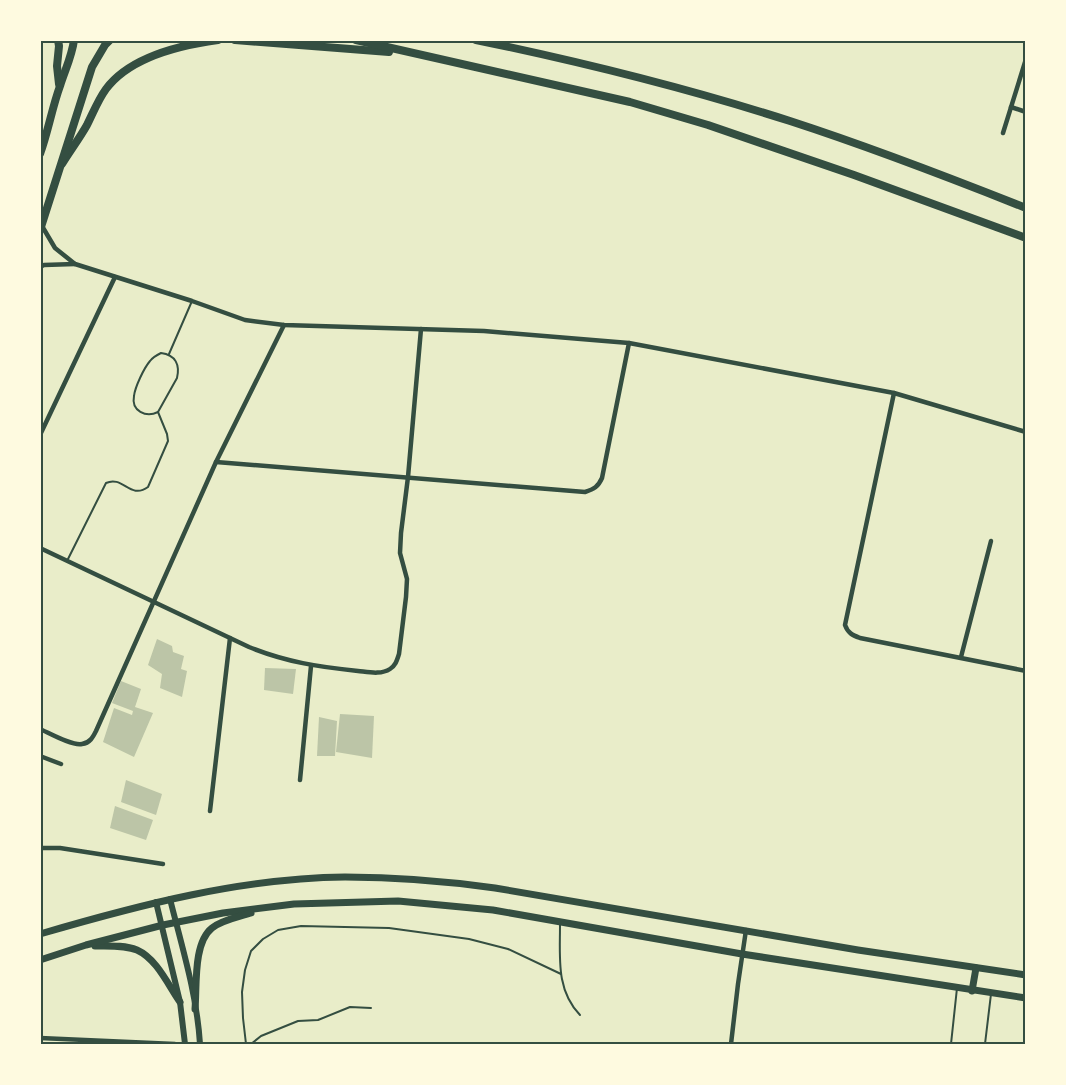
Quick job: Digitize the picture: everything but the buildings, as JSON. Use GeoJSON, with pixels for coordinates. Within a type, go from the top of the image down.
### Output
{"type":"FeatureCollection","features":[{"type":"Feature","properties":{"kind":"main road"},"geometry":{"type":"LineString","coordinates":[[58,40],[59,87]]}},
{"type":"Feature","properties":{"kind":"main road"},"geometry":{"type":"LineString","coordinates":[[40,154],[74,40]]}},
{"type":"Feature","properties":{"kind":"main road"},"geometry":{"type":"LineString","coordinates":[[41,228],[93,67],[110,40]]}},
{"type":"Feature","properties":{"kind":"main road"},"geometry":{"type":"LineString","coordinates":[[62,164],[87,125],[107,87],[119,76],[146,59],[170,50],[218,40]]}},
{"type":"Feature","properties":{"kind":"main road"},"geometry":{"type":"LineString","coordinates":[[235,40],[417,54]]}},
{"type":"Feature","properties":{"kind":"main road"},"geometry":{"type":"LineString","coordinates":[[356,40],[630,102],[708,125],[854,174],[1026,238]]}},
{"type":"Feature","properties":{"kind":"main road"},"geometry":{"type":"LineString","coordinates":[[478,41],[496,40]]}},
{"type":"Feature","properties":{"kind":"main road"},"geometry":{"type":"LineString","coordinates":[[478,41],[634,76],[788,120],[889,155],[1026,208]]}},
{"type":"Feature","properties":{"kind":"main road"},"geometry":{"type":"LineString","coordinates":[[40,934],[156,902],[240,887],[344,877],[402,878],[448,881],[495,888],[858,950],[1026,975]]}},
{"type":"Feature","properties":{"kind":"main road"},"geometry":{"type":"LineString","coordinates":[[40,960],[86,945],[176,922],[268,907],[334,902],[398,901],[493,910],[742,954],[1026,998]]}},
{"type":"Feature","properties":{"kind":"main road"},"geometry":{"type":"LineString","coordinates":[[195,1009],[199,953],[206,935],[220,924],[268,907]]}},
{"type":"Feature","properties":{"kind":"main road"},"geometry":{"type":"LineString","coordinates":[[86,945],[125,947],[138,951],[157,967],[180,1002]]}},
{"type":"Feature","properties":{"kind":"main road"},"geometry":{"type":"LineString","coordinates":[[972,991],[976,968]]}},
{"type":"Feature","properties":{"kind":"street"},"geometry":{"type":"LineString","coordinates":[[1003,133],[1026,59]]}},
{"type":"Feature","properties":{"kind":"street"},"geometry":{"type":"LineString","coordinates":[[1011,107],[1026,112]]}},
{"type":"Feature","properties":{"kind":"street"},"geometry":{"type":"LineString","coordinates":[[41,228],[55,248],[75,264],[244,320],[285,325],[484,331],[629,343],[894,393],[1026,432]]}},
{"type":"Feature","properties":{"kind":"street"},"geometry":{"type":"LineString","coordinates":[[40,267],[75,264]]}},
{"type":"Feature","properties":{"kind":"street"},"geometry":{"type":"LineString","coordinates":[[40,435],[115,277]]}},
{"type":"Feature","properties":{"kind":"street"},"geometry":{"type":"LineString","coordinates":[[40,729],[74,744],[90,741],[216,462],[285,325]]}},
{"type":"Feature","properties":{"kind":"street"},"geometry":{"type":"LineString","coordinates":[[40,548],[269,655],[311,666],[374,672],[391,669],[397,662],[399,654],[406,597],[407,579],[400,553],[401,533],[420,329]]}},
{"type":"Feature","properties":{"kind":"street"},"geometry":{"type":"LineString","coordinates":[[216,462],[585,492],[593,490],[602,478],[629,343]]}},
{"type":"Feature","properties":{"kind":"street"},"geometry":{"type":"LineString","coordinates":[[894,393],[845,625],[847,630],[860,638],[1026,671]]}},
{"type":"Feature","properties":{"kind":"street"},"geometry":{"type":"LineString","coordinates":[[961,657],[991,541]]}},
{"type":"Feature","properties":{"kind":"street"},"geometry":{"type":"LineString","coordinates":[[210,811],[230,638]]}},
{"type":"Feature","properties":{"kind":"street"},"geometry":{"type":"LineString","coordinates":[[300,780],[311,666]]}},
{"type":"Feature","properties":{"kind":"street"},"geometry":{"type":"LineString","coordinates":[[40,756],[61,764]]}},
{"type":"Feature","properties":{"kind":"street"},"geometry":{"type":"LineString","coordinates":[[40,848],[60,848],[163,864]]}},
{"type":"Feature","properties":{"kind":"street"},"geometry":{"type":"LineString","coordinates":[[170,899],[187,966],[200,1044]]}},
{"type":"Feature","properties":{"kind":"street"},"geometry":{"type":"LineString","coordinates":[[156,902],[180,1002],[185,1044]]}},
{"type":"Feature","properties":{"kind":"street"},"geometry":{"type":"LineString","coordinates":[[731,1044],[746,930]]}},
{"type":"Feature","properties":{"kind":"street"},"geometry":{"type":"LineString","coordinates":[[40,1038],[175,1044]]}},
{"type":"Feature","properties":{"kind":"lane"},"geometry":{"type":"LineString","coordinates":[[169,354],[192,301]]}},
{"type":"Feature","properties":{"kind":"lane"},"geometry":{"type":"LineString","coordinates":[[169,354],[176,360],[177,378],[158,412],[147,415],[141,413],[136,408],[134,395],[149,362],[155,356],[169,354]]}},
{"type":"Feature","properties":{"kind":"lane"},"geometry":{"type":"LineString","coordinates":[[67,561],[106,483],[111,480],[138,492],[148,487],[168,441],[158,412]]}},
{"type":"Feature","properties":{"kind":"lane"},"geometry":{"type":"LineString","coordinates":[[560,922],[561,974],[564,991],[580,1015]]}},
{"type":"Feature","properties":{"kind":"lane"},"geometry":{"type":"LineString","coordinates":[[371,1008],[350,1007],[318,1020],[291,1023],[248,1044],[243,1018],[243,992],[245,970],[251,951],[263,939],[278,930],[301,926],[389,928],[469,939],[508,949],[561,974]]}},
{"type":"Feature","properties":{"kind":"lane"},"geometry":{"type":"LineString","coordinates":[[951,1044],[957,988]]}},
{"type":"Feature","properties":{"kind":"lane"},"geometry":{"type":"LineString","coordinates":[[985,1044],[991,993]]}}]}
